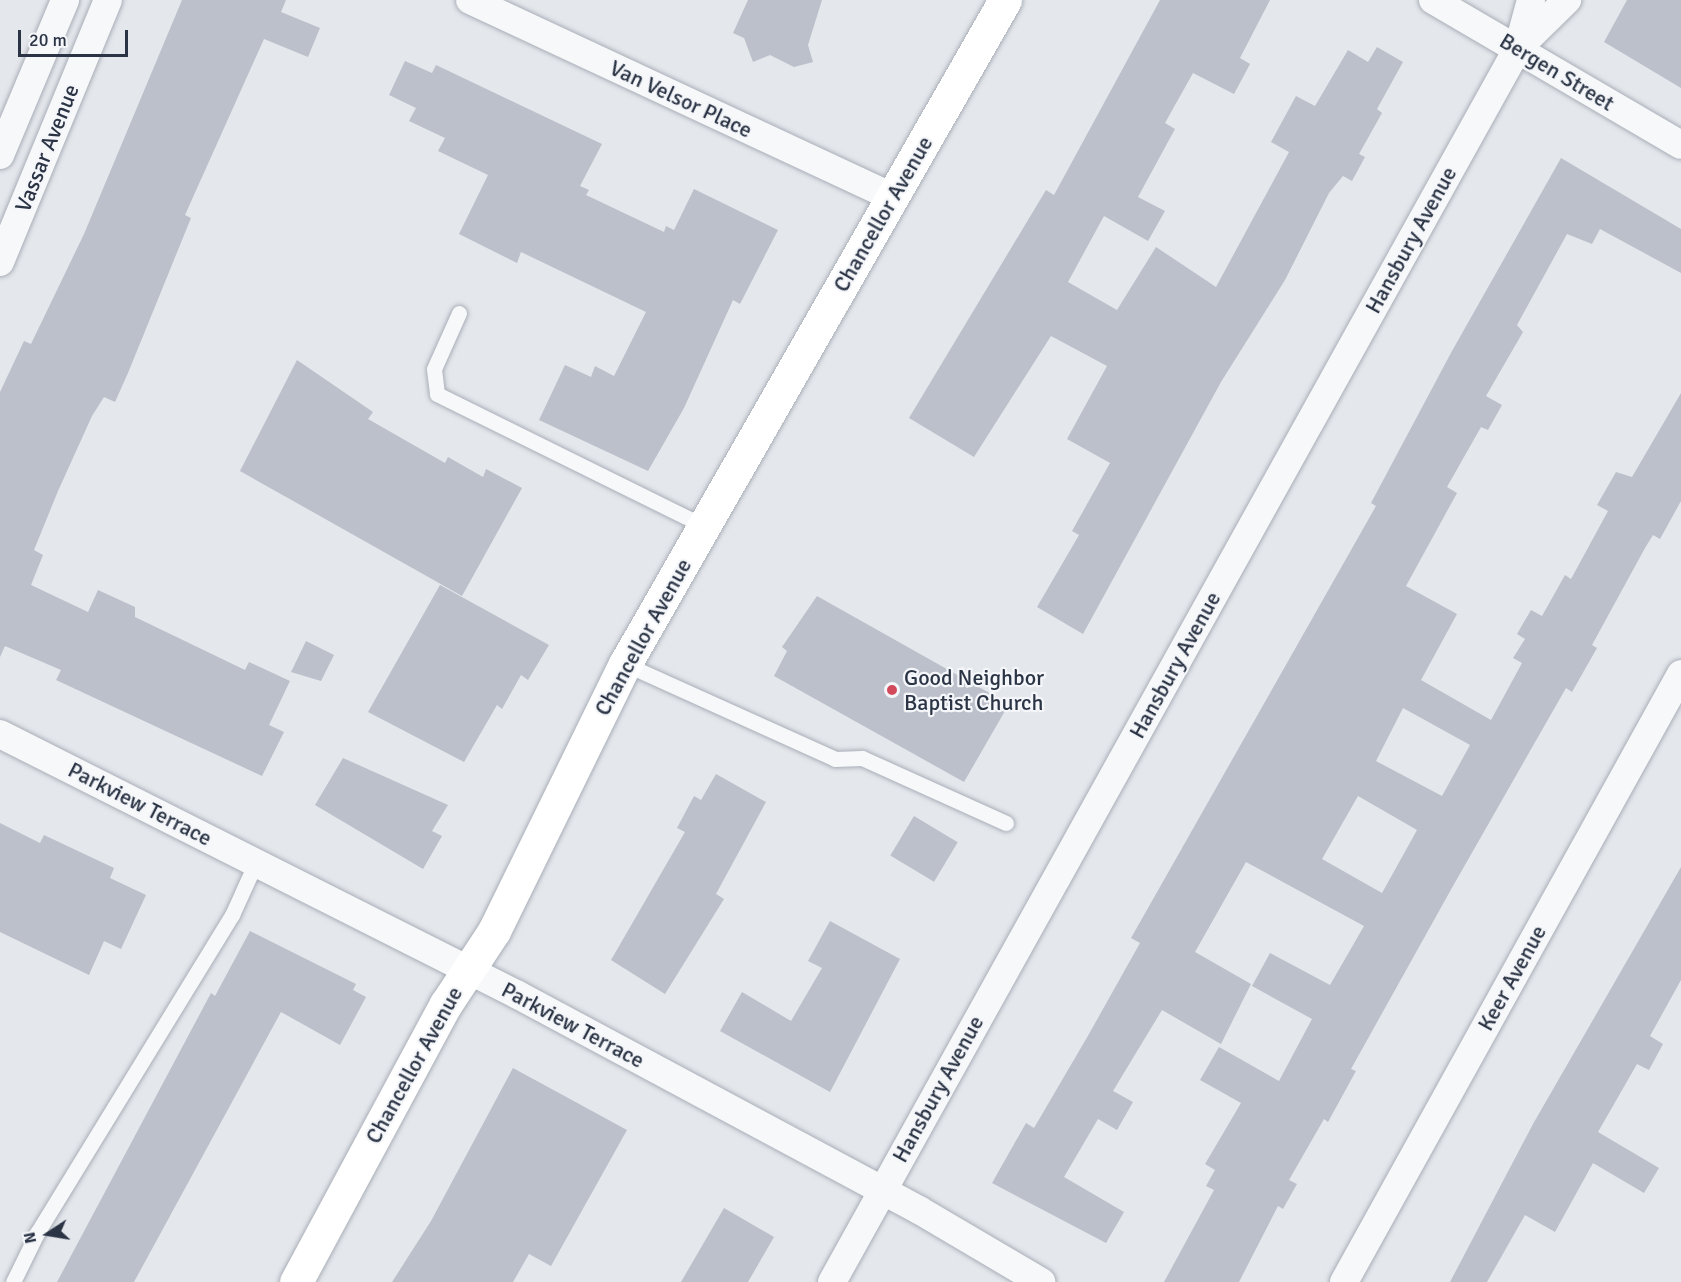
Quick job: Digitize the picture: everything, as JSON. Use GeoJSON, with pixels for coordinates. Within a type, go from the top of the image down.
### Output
{"type":"FeatureCollection","features":[{"type":"Feature","properties":{"kind":"main road","name":"Chancellor Avenue"},"geometry":{"type":"LineString","coordinates":[[297,1282],[466,971],[494,931],[625,664],[1005,0]]}},
{"type":"Feature","properties":{"kind":"street","name":"Vassar Avenue"},"geometry":{"type":"LineString","coordinates":[[0,155],[65,0]]}},
{"type":"Feature","properties":{"kind":"street","name":"Vassar Avenue"},"geometry":{"type":"LineString","coordinates":[[1,256],[108,0]]}},
{"type":"Feature","properties":{"kind":"street","name":"Van Velsor Place"},"geometry":{"type":"LineString","coordinates":[[470,0],[892,197]]}},
{"type":"Feature","properties":{"kind":"street","name":"Bergen Street"},"geometry":{"type":"LineString","coordinates":[[1433,0],[1681,145]]}},
{"type":"Feature","properties":{"kind":"street","name":"Hansbury Avenue"},"geometry":{"type":"LineString","coordinates":[[832,1282],[1518,48],[1531,0]]}},
{"type":"Feature","properties":{"kind":"street","name":"Hansbury Avenue"},"geometry":{"type":"LineString","coordinates":[[1518,48],[1567,0]]}},
{"type":"Feature","properties":{"kind":"street","name":"Keer Avenue"},"geometry":{"type":"LineString","coordinates":[[1344,1282],[1681,674]]}},
{"type":"Feature","properties":{"kind":"street","name":"Parkview Terrace"},"geometry":{"type":"LineString","coordinates":[[0,734],[256,862],[466,971],[882,1190],[1041,1282]]}},
{"type":"Feature","properties":{"kind":"lane"},"geometry":{"type":"LineString","coordinates":[[459,313],[434,369],[437,394],[704,526]]}},
{"type":"Feature","properties":{"kind":"lane"},"geometry":{"type":"LineString","coordinates":[[625,664],[835,759],[862,758],[1006,823]]}},
{"type":"Feature","properties":{"kind":"lane"},"geometry":{"type":"LineString","coordinates":[[12,1282],[37,1233],[232,915],[256,862]]}},
{"type":"Feature","properties":{"kind":"building"},"geometry":{"type":"Polygon","coordinates":[[[182,0],[286,0],[281,12],[320,28],[308,57],[264,39],[185,215],[191,218],[115,402],[104,397],[92,416],[58,491],[34,550],[43,555],[31,585],[88,612],[98,590],[135,607],[135,617],[245,670],[249,662],[290,681],[269,725],[284,732],[262,776],[56,680],[61,670],[5,646],[0,657],[0,392],[24,341],[31,344],[84,234],[182,0]]]}},
{"type":"Feature","properties":{"kind":"building"},"geometry":{"type":"Polygon","coordinates":[[[748,0],[822,0],[808,45],[813,62],[794,67],[770,55],[753,62],[744,38],[733,33],[748,0]]]}},
{"type":"Feature","properties":{"kind":"building"},"geometry":{"type":"Polygon","coordinates":[[[1160,0],[1270,0],[1240,58],[1250,64],[1234,94],[1193,73],[1165,123],[1175,129],[1138,197],[1165,211],[1148,241],[1104,216],[1068,282],[1117,310],[1156,247],[1216,287],[1289,152],[1271,142],[1296,96],[1315,106],[1348,50],[1368,62],[1377,47],[1403,62],[1377,109],[1382,113],[1359,154],[1365,157],[1352,181],[1343,176],[1329,193],[1285,280],[1221,382],[1083,634],[1037,607],[1079,535],[1072,531],[1110,463],[1067,439],[1107,366],[1051,336],[974,457],[909,418],[1046,190],[1054,195],[1160,0]]]}},
{"type":"Feature","properties":{"kind":"building"},"geometry":{"type":"Polygon","coordinates":[[[1627,0],[1681,0],[1681,88],[1604,42],[1627,0]]]}},
{"type":"Feature","properties":{"kind":"building"},"geometry":{"type":"Polygon","coordinates":[[[405,61],[432,73],[436,65],[602,144],[580,186],[589,190],[586,195],[664,232],[666,226],[674,230],[694,189],[778,230],[740,304],[733,300],[684,408],[648,471],[539,420],[565,365],[591,377],[595,366],[614,376],[646,312],[521,252],[517,263],[459,234],[488,175],[438,151],[445,138],[409,121],[416,108],[389,95],[405,61]]]}},
{"type":"Feature","properties":{"kind":"building"},"geometry":{"type":"Polygon","coordinates":[[[1561,158],[1681,229],[1681,273],[1600,229],[1592,244],[1567,234],[1517,325],[1523,332],[1486,396],[1502,405],[1488,430],[1481,427],[1447,487],[1457,493],[1406,586],[1457,614],[1421,680],[1491,720],[1522,663],[1513,658],[1525,639],[1517,634],[1531,610],[1542,616],[1565,575],[1571,579],[1608,511],[1597,505],[1616,472],[1632,477],[1681,393],[1681,501],[1660,539],[1653,535],[1645,548],[1592,645],[1597,648],[1572,692],[1566,688],[1453,886],[1351,1069],[1356,1071],[1328,1122],[1324,1119],[1289,1180],[1297,1184],[1283,1209],[1278,1206],[1239,1282],[1164,1282],[1214,1190],[1206,1186],[1215,1170],[1205,1164],[1241,1103],[1200,1080],[1219,1047],[1279,1081],[1312,1019],[1252,986],[1270,953],[1330,985],[1364,926],[1246,862],[1195,952],[1251,984],[1221,1044],[1162,1010],[1113,1091],[1133,1102],[1117,1130],[1098,1119],[1064,1177],[1124,1212],[1106,1243],[992,1183],[1026,1123],[1034,1128],[1140,943],[1131,938],[1376,506],[1371,503],[1452,351],[1561,158]],[[1403,708],[1376,761],[1442,796],[1470,745],[1403,708]],[[1358,796],[1322,859],[1382,893],[1417,830],[1358,796]]]}},
{"type":"Feature","properties":{"kind":"building"},"geometry":{"type":"Polygon","coordinates":[[[297,360],[373,412],[368,419],[445,463],[448,457],[483,477],[486,469],[522,488],[462,596],[240,471],[297,360]]]}},
{"type":"Feature","properties":{"kind":"building"},"geometry":{"type":"Polygon","coordinates":[[[440,585],[549,645],[528,680],[521,675],[502,709],[497,705],[464,762],[368,712],[440,585]]]}},
{"type":"Feature","properties":{"kind":"building","name":"Good Neighbor Baptist Church"},"geometry":{"type":"Polygon","coordinates":[[[817,596],[1009,704],[964,782],[774,676],[787,651],[782,647],[817,596]]]}},
{"type":"Feature","properties":{"kind":"building"},"geometry":{"type":"Polygon","coordinates":[[[306,641],[334,655],[321,681],[291,672],[306,641]]]}},
{"type":"Feature","properties":{"kind":"building"},"geometry":{"type":"Polygon","coordinates":[[[343,758],[448,805],[432,831],[442,836],[423,869],[315,805],[343,758]]]}},
{"type":"Feature","properties":{"kind":"building"},"geometry":{"type":"Polygon","coordinates":[[[716,774],[766,802],[716,894],[724,899],[665,994],[611,960],[685,832],[677,828],[694,796],[701,800],[716,774]]]}},
{"type":"Feature","properties":{"kind":"building"},"geometry":{"type":"Polygon","coordinates":[[[914,816],[958,842],[934,882],[890,855],[914,816]]]}},
{"type":"Feature","properties":{"kind":"building"},"geometry":{"type":"Polygon","coordinates":[[[0,823],[40,843],[44,835],[114,868],[110,878],[146,895],[121,949],[104,941],[89,975],[0,932],[0,823]]]}},
{"type":"Feature","properties":{"kind":"building"},"geometry":{"type":"Polygon","coordinates":[[[1681,867],[1681,980],[1650,1036],[1663,1044],[1649,1070],[1637,1064],[1598,1132],[1659,1168],[1644,1193],[1593,1163],[1555,1232],[1525,1215],[1487,1282],[1450,1282],[1533,1124],[1681,867]]]}},
{"type":"Feature","properties":{"kind":"building"},"geometry":{"type":"Polygon","coordinates":[[[830,921],[900,959],[830,1092],[720,1031],[742,992],[791,1021],[822,968],[808,961],[830,921]]]}},
{"type":"Feature","properties":{"kind":"building"},"geometry":{"type":"Polygon","coordinates":[[[250,931],[356,984],[353,990],[366,997],[340,1045],[281,1012],[134,1282],[57,1282],[211,993],[215,996],[250,931]]]}},
{"type":"Feature","properties":{"kind":"building"},"geometry":{"type":"Polygon","coordinates":[[[513,1068],[627,1130],[551,1266],[529,1254],[513,1282],[392,1282],[431,1221],[513,1068]]]}},
{"type":"Feature","properties":{"kind":"building"},"geometry":{"type":"Polygon","coordinates":[[[724,1208],[774,1237],[748,1282],[681,1282],[724,1208]]]}},
{"type":"Feature","properties":{"kind":"place","name":"Good Neighbor Baptist Church"},"geometry":{"type":"Point","coordinates":[892,690]}}]}
